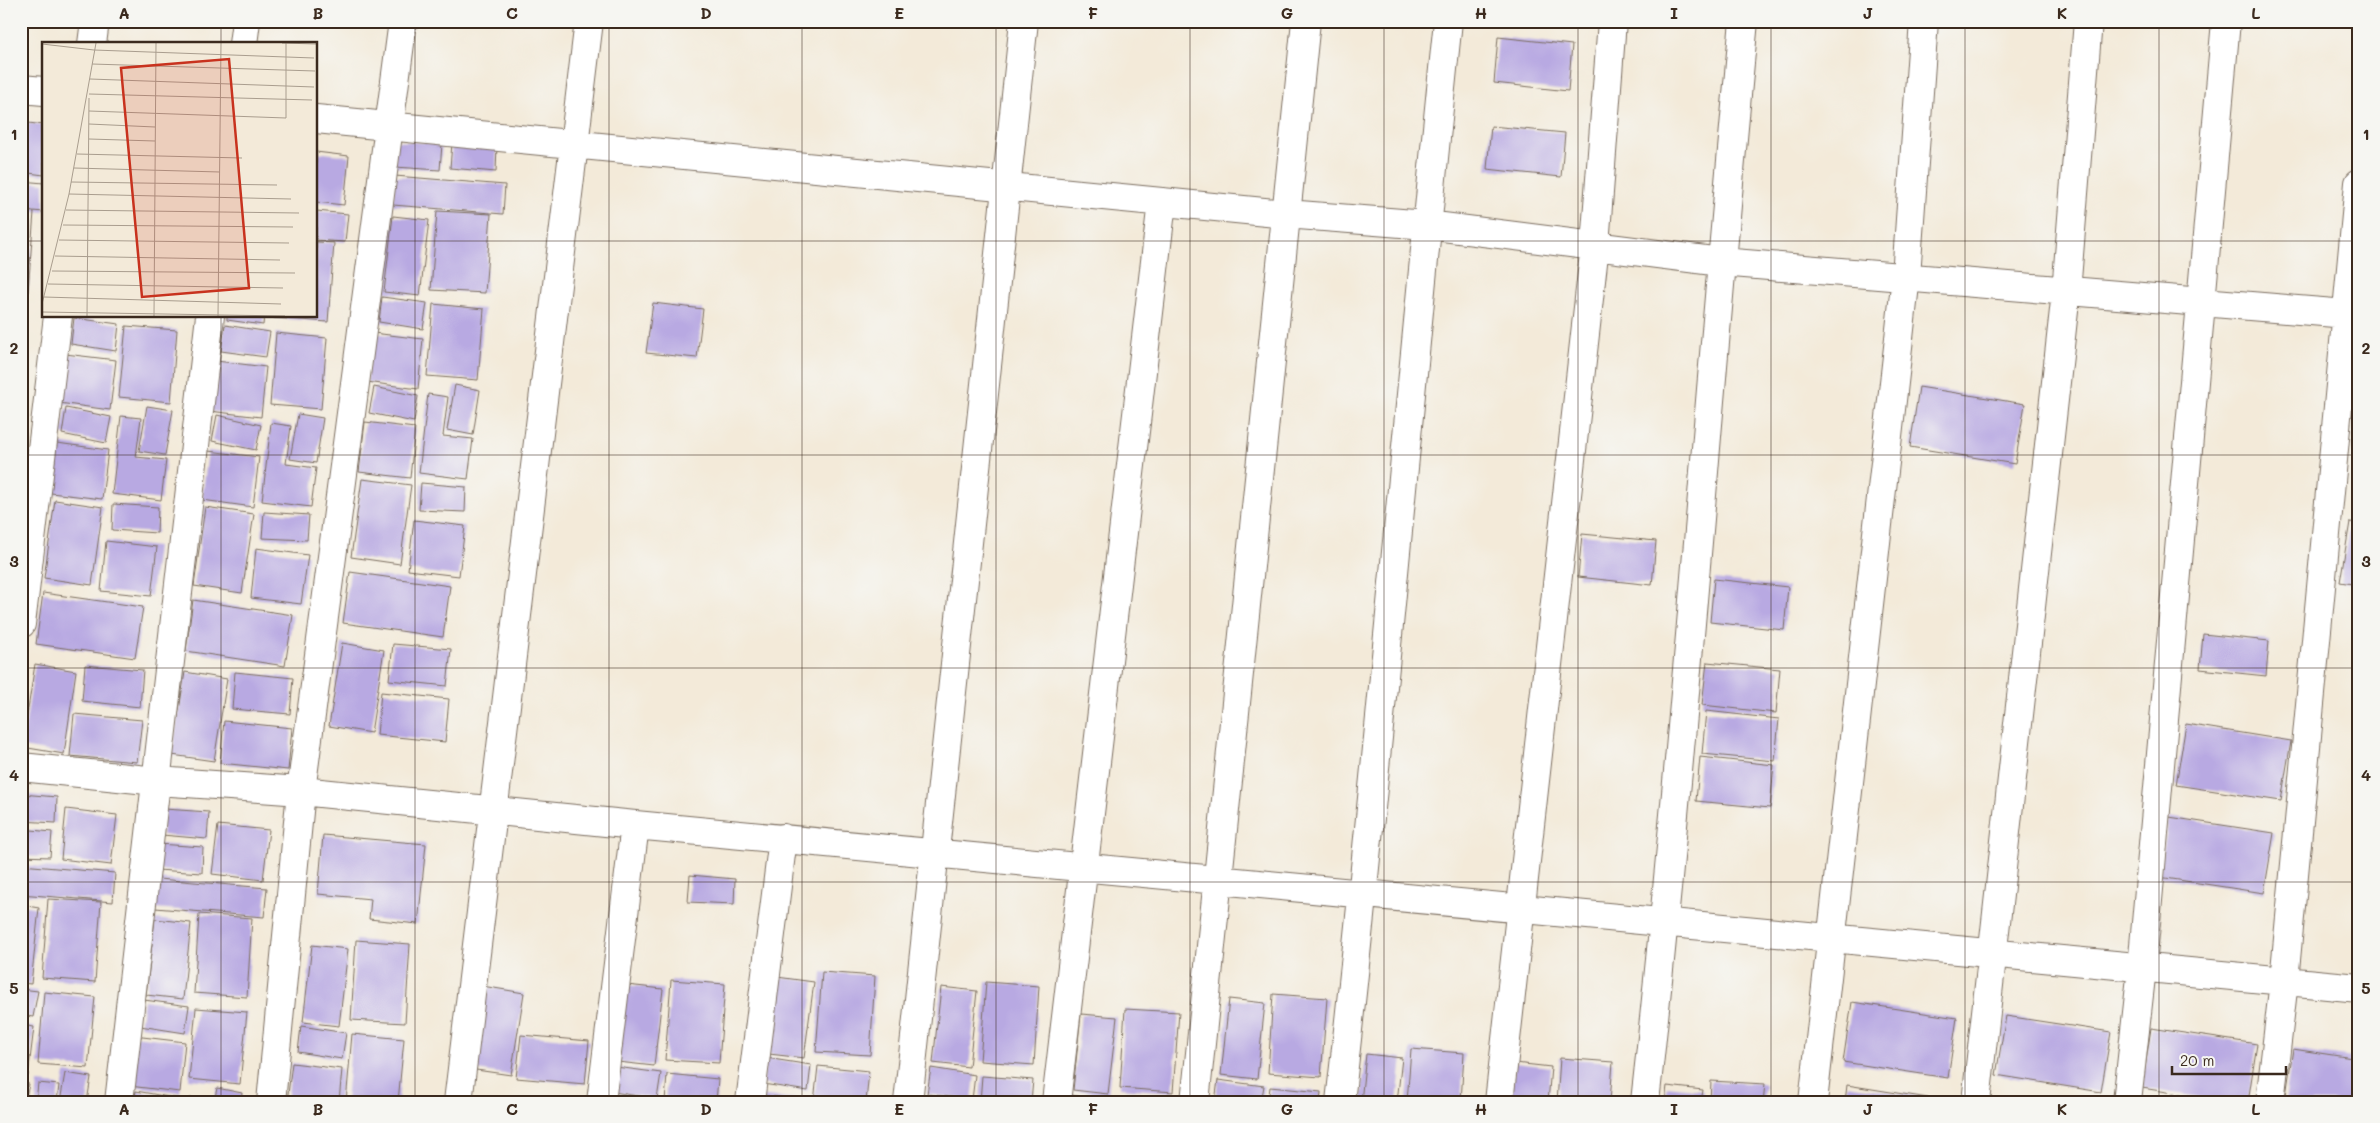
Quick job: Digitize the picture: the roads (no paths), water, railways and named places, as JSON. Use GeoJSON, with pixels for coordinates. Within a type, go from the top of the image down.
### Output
{"type":"FeatureCollection","features":[{"type":"Feature","properties":{"kind":"street"},"geometry":{"type":"LineString","coordinates":[[92,42],[95,21]]}},
{"type":"Feature","properties":{"kind":"street"},"geometry":{"type":"LineString","coordinates":[[243,42],[246,21]]}},
{"type":"Feature","properties":{"kind":"street"},"geometry":{"type":"LineString","coordinates":[[271,1102],[301,791],[404,21]]}},
{"type":"Feature","properties":{"kind":"street"},"geometry":{"type":"LineString","coordinates":[[458,1102],[589,21]]}},
{"type":"Feature","properties":{"kind":"street"},"geometry":{"type":"LineString","coordinates":[[908,1102],[1024,21]]}},
{"type":"Feature","properties":{"kind":"street"},"geometry":{"type":"LineString","coordinates":[[1195,1102],[1306,21]]}},
{"type":"Feature","properties":{"kind":"street"},"geometry":{"type":"LineString","coordinates":[[1340,1102],[1364,894],[1448,21]]}},
{"type":"Feature","properties":{"kind":"street"},"geometry":{"type":"LineString","coordinates":[[1499,1102],[1595,245],[1612,21]]}},
{"type":"Feature","properties":{"kind":"street"},"geometry":{"type":"LineString","coordinates":[[1645,1102],[1665,922],[1721,262],[1744,21]]}},
{"type":"Feature","properties":{"kind":"street"},"geometry":{"type":"LineString","coordinates":[[1813,1102],[1906,276],[1924,21]]}},
{"type":"Feature","properties":{"kind":"street"},"geometry":{"type":"LineString","coordinates":[[1976,1102],[2066,292],[2088,21]]}},
{"type":"Feature","properties":{"kind":"street"},"geometry":{"type":"LineString","coordinates":[[2127,1102],[2142,968],[2226,21]]}},
{"type":"Feature","properties":{"kind":"street"},"geometry":{"type":"LineString","coordinates":[[21,89],[42,91]]}},
{"type":"Feature","properties":{"kind":"street"},"geometry":{"type":"LineString","coordinates":[[318,119],[1286,214],[1427,225],[1721,262],[1906,276],[2066,292],[2352,314]]}},
{"type":"Feature","properties":{"kind":"street"},"geometry":{"type":"LineString","coordinates":[[2270,1102],[2352,314],[2359,183]]}},
{"type":"Feature","properties":{"kind":"street"},"geometry":{"type":"LineString","coordinates":[[1056,1102],[1162,202]]}},
{"type":"Feature","properties":{"kind":"street"},"geometry":{"type":"LineString","coordinates":[[21,624],[58,318]]}},
{"type":"Feature","properties":{"kind":"street"},"geometry":{"type":"LineString","coordinates":[[119,1102],[210,318]]}},
{"type":"Feature","properties":{"kind":"street"},"geometry":{"type":"LineString","coordinates":[[21,766],[157,781],[301,791],[635,826],[783,838],[2359,988]]}},
{"type":"Feature","properties":{"kind":"street"},"geometry":{"type":"LineString","coordinates":[[601,1102],[635,826]]}},
{"type":"Feature","properties":{"kind":"street"},"geometry":{"type":"LineString","coordinates":[[750,1102],[783,838]]}}]}
